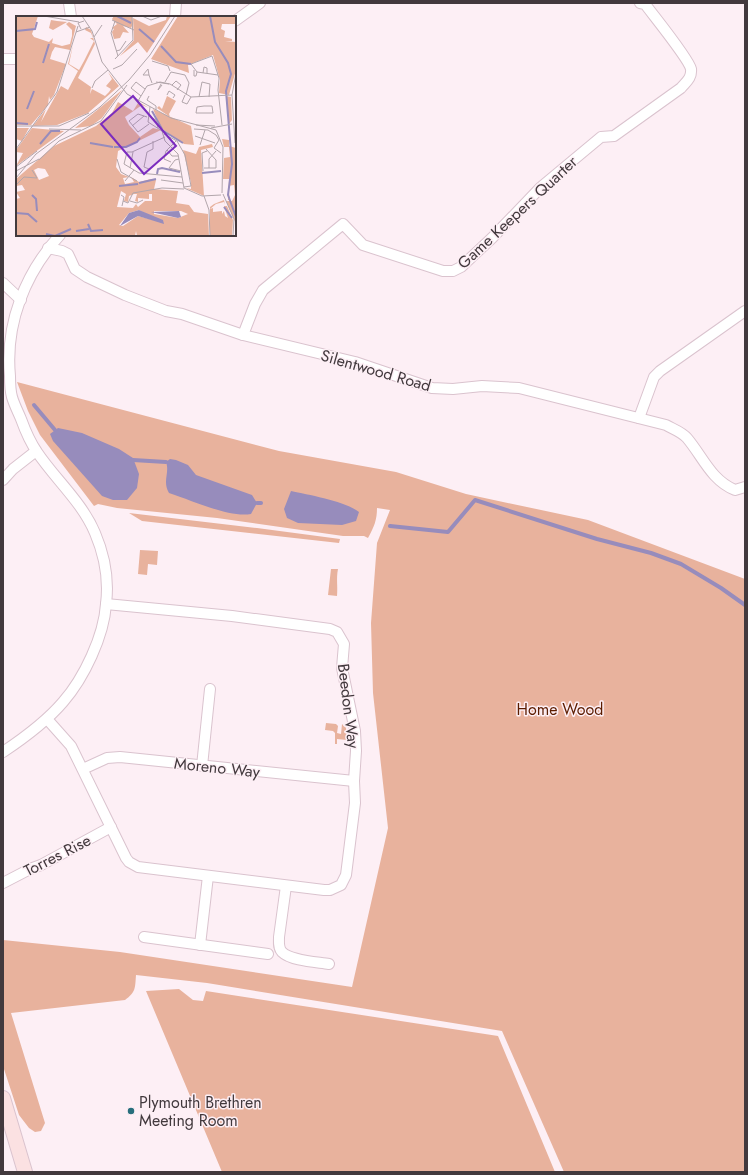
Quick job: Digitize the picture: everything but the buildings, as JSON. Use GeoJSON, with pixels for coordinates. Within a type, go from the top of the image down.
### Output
{"type":"FeatureCollection","features":[{"type":"Feature","properties":{"kind":"street"},"geometry":{"type":"LineString","coordinates":[[69,3],[70,16]]}},
{"type":"Feature","properties":{"kind":"street"},"geometry":{"type":"LineString","coordinates":[[175,16],[176,3]]}},
{"type":"Feature","properties":{"kind":"street"},"geometry":{"type":"LineString","coordinates":[[236,20],[260,3]]}},
{"type":"Feature","properties":{"kind":"street","name":"Game Keepers Quarter"},"geometry":{"type":"LineString","coordinates":[[243,334],[255,304],[263,290],[343,224],[364,244],[443,271],[453,271],[457,269],[492,238],[541,187],[602,137],[614,136],[681,88],[689,78],[691,68],[684,56],[645,4],[640,3]]}},
{"type":"Feature","properties":{"kind":"street"},"geometry":{"type":"LineString","coordinates":[[3,59],[16,59]]}},
{"type":"Feature","properties":{"kind":"street"},"geometry":{"type":"LineString","coordinates":[[3,752],[47,719],[66,699],[81,676],[97,640],[106,604],[105,570],[95,533],[82,510],[36,451],[26,432],[12,397],[11,390],[9,367],[10,342],[15,316],[32,273],[48,248],[59,236]]}},
{"type":"Feature","properties":{"kind":"street","name":"Silentwood Road"},"geometry":{"type":"LineString","coordinates":[[48,248],[68,254],[75,269],[125,296],[166,311],[182,314],[243,334],[355,362],[432,388],[453,389],[482,386],[519,388],[666,425],[682,433],[687,438],[716,478],[735,490],[745,487]]}},
{"type":"Feature","properties":{"kind":"street"},"geometry":{"type":"LineString","coordinates":[[3,284],[21,300]]}},
{"type":"Feature","properties":{"kind":"street"},"geometry":{"type":"LineString","coordinates":[[639,418],[654,377],[660,370],[745,311]]}},
{"type":"Feature","properties":{"kind":"street"},"geometry":{"type":"LineString","coordinates":[[3,480],[13,469],[36,451]]}},
{"type":"Feature","properties":{"kind":"street","name":"Beedon Way"},"geometry":{"type":"LineString","coordinates":[[47,719],[71,746],[126,858],[129,862],[138,867],[286,886],[330,890],[341,885],[344,880],[347,869],[354,803],[356,762],[355,736],[342,668],[344,644],[338,632],[330,629],[239,617],[106,604]]}},
{"type":"Feature","properties":{"kind":"street"},"geometry":{"type":"LineString","coordinates":[[202,766],[210,689]]}},
{"type":"Feature","properties":{"kind":"street","name":"Moreno Way"},"geometry":{"type":"LineString","coordinates":[[83,769],[107,758],[120,757],[354,781]]}},
{"type":"Feature","properties":{"kind":"street","name":"Torres Rise"},"geometry":{"type":"LineString","coordinates":[[3,883],[30,868],[41,865],[111,828]]}},
{"type":"Feature","properties":{"kind":"street"},"geometry":{"type":"LineString","coordinates":[[200,945],[208,876]]}},
{"type":"Feature","properties":{"kind":"street"},"geometry":{"type":"LineString","coordinates":[[286,886],[278,944],[280,949],[282,952],[293,958],[329,964]]}},
{"type":"Feature","properties":{"kind":"street"},"geometry":{"type":"LineString","coordinates":[[144,937],[268,954]]}},
{"type":"Feature","properties":{"kind":"street"},"geometry":{"type":"LineString","coordinates":[[3,1098],[25,1172]]}},
{"type":"Feature","properties":{"kind":"green space","name":"Home Wood"},"geometry":{"type":"Polygon","coordinates":[[[17,382],[279,451],[396,472],[466,494],[588,520],[745,579],[745,1172],[564,1172],[502,1031],[207,983],[136,975],[134,989],[131,995],[125,1000],[11,1013],[45,1123],[41,1131],[35,1132],[29,1128],[19,1115],[3,1066],[3,940],[120,952],[352,987],[388,828],[373,693],[371,623],[377,543],[390,510],[377,508],[375,523],[368,538],[364,536],[343,536],[217,518],[117,508],[98,504],[94,506],[40,435],[28,411],[17,382]]]}},
{"type":"Feature","properties":{"kind":"green space"},"geometry":{"type":"Polygon","coordinates":[[[129,513],[340,539],[339,543],[142,521],[129,513]]]}},
{"type":"Feature","properties":{"kind":"green space"},"geometry":{"type":"Polygon","coordinates":[[[140,550],[158,551],[157,565],[148,564],[147,575],[138,574],[140,550]]]}},
{"type":"Feature","properties":{"kind":"green space"},"geometry":{"type":"Polygon","coordinates":[[[331,569],[338,569],[337,596],[328,595],[331,569]]]}},
{"type":"Feature","properties":{"kind":"green space"},"geometry":{"type":"Polygon","coordinates":[[[326,723],[336,724],[338,726],[337,733],[341,734],[342,724],[346,728],[347,740],[337,739],[337,744],[335,744],[335,733],[333,731],[325,730],[326,723]]]}},
{"type":"Feature","properties":{"kind":"green space"},"geometry":{"type":"Polygon","coordinates":[[[179,989],[193,1000],[203,1001],[206,991],[498,1036],[555,1172],[222,1172],[146,991],[179,989]]]}},
{"type":"Feature","properties":{"kind":"shaded area"},"geometry":{"type":"Polygon","coordinates":[[[58,428],[82,433],[119,449],[133,458],[139,474],[137,488],[127,500],[113,500],[102,496],[53,441],[50,434],[58,428]]]}},
{"type":"Feature","properties":{"kind":"shaded area"},"geometry":{"type":"Polygon","coordinates":[[[170,459],[188,465],[196,475],[252,495],[257,503],[251,514],[242,515],[221,511],[169,493],[166,485],[166,462],[170,459]]]}},
{"type":"Feature","properties":{"kind":"shaded area"},"geometry":{"type":"Polygon","coordinates":[[[291,491],[326,499],[353,508],[359,512],[356,521],[342,525],[298,523],[287,518],[284,509],[291,491]]]}},
{"type":"Feature","properties":{"kind":"waterway"},"geometry":{"type":"LineString","coordinates":[[34,405],[55,430]]}},
{"type":"Feature","properties":{"kind":"waterway"},"geometry":{"type":"LineString","coordinates":[[133,460],[166,462]]}},
{"type":"Feature","properties":{"kind":"waterway"},"geometry":{"type":"LineString","coordinates":[[390,526],[448,532],[475,500],[597,539],[651,553],[681,564],[721,588],[745,605]]}},
{"type":"Feature","properties":{"kind":"place","name":"Plymouth Brethren Meeting Room"},"geometry":{"type":"Point","coordinates":[131,1111]}}]}
